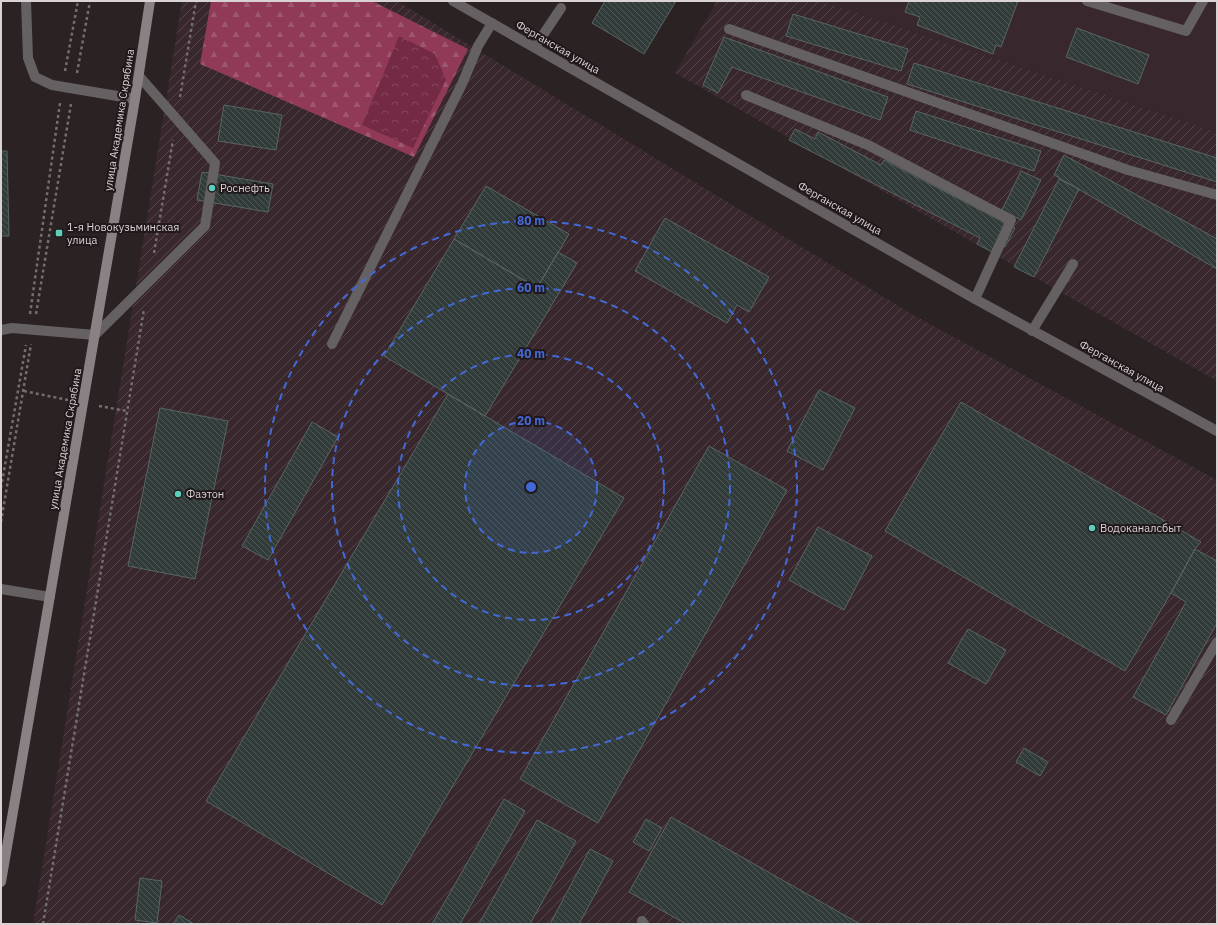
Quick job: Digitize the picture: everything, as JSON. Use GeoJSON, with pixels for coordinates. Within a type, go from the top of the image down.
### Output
{"type":"FeatureCollection","features":[{"type":"Feature","properties":{"kind":"main road","name":"улица Академика Скрябина"},"geometry":{"type":"LineString","coordinates":[[1,882],[136,99],[150,1]]}},
{"type":"Feature","properties":{"kind":"street"},"geometry":{"type":"LineString","coordinates":[[26,1],[28,58],[35,77],[52,85],[136,99]]}},
{"type":"Feature","properties":{"kind":"street","name":"Ферганская улица"},"geometry":{"type":"LineString","coordinates":[[453,1],[974,299],[1216,429]]}},
{"type":"Feature","properties":{"kind":"street"},"geometry":{"type":"LineString","coordinates":[[1087,1],[1186,31],[1203,1]]}},
{"type":"Feature","properties":{"kind":"street"},"geometry":{"type":"LineString","coordinates":[[534,47],[561,8]]}},
{"type":"Feature","properties":{"kind":"street"},"geometry":{"type":"LineString","coordinates":[[332,344],[462,84],[478,46],[492,23]]}},
{"type":"Feature","properties":{"kind":"street"},"geometry":{"type":"LineString","coordinates":[[729,29],[1128,170],[1217,195]]}},
{"type":"Feature","properties":{"kind":"street"},"geometry":{"type":"LineString","coordinates":[[1,330],[12,328],[95,335],[205,226],[215,163],[139,76]]}},
{"type":"Feature","properties":{"kind":"street"},"geometry":{"type":"LineString","coordinates":[[746,95],[868,145],[1011,220],[974,299]]}},
{"type":"Feature","properties":{"kind":"street"},"geometry":{"type":"LineString","coordinates":[[1032,330],[1073,264]]}},
{"type":"Feature","properties":{"kind":"street"},"geometry":{"type":"LineString","coordinates":[[1,589],[50,598]]}},
{"type":"Feature","properties":{"kind":"street"},"geometry":{"type":"LineString","coordinates":[[1171,720],[1217,642]]}},
{"type":"Feature","properties":{"kind":"path"},"geometry":{"type":"LineString","coordinates":[[1,522],[24,391],[30,330],[62,86],[78,1]]}},
{"type":"Feature","properties":{"kind":"path"},"geometry":{"type":"LineString","coordinates":[[1,488],[90,1]]}},
{"type":"Feature","properties":{"kind":"path"},"geometry":{"type":"LineString","coordinates":[[43,924],[196,1]]}},
{"type":"Feature","properties":{"kind":"shaded area"},"geometry":{"type":"Polygon","coordinates":[[[182,1],[397,1],[915,316],[1217,480],[1217,924],[33,924],[182,1]]]}},
{"type":"Feature","properties":{"kind":"shaded area"},"geometry":{"type":"Polygon","coordinates":[[[717,1],[820,1],[1217,132],[1217,381],[675,73],[717,1]]]}},
{"type":"Feature","properties":{"kind":"shaded area"},"geometry":{"type":"Polygon","coordinates":[[[820,1],[1217,1],[1217,132],[820,1]]]}},
{"type":"Feature","properties":{"kind":"green space"},"geometry":{"type":"Polygon","coordinates":[[[211,1],[372,1],[468,49],[414,157],[200,64],[211,1]]]}},
{"type":"Feature","properties":{"kind":"green space"},"geometry":{"type":"Polygon","coordinates":[[[399,36],[435,54],[446,80],[413,148],[362,125],[399,36]]]}},
{"type":"Feature","properties":{"kind":"building"},"geometry":{"type":"Polygon","coordinates":[[[605,1],[676,1],[644,54],[592,23],[605,1]]]}},
{"type":"Feature","properties":{"kind":"building"},"geometry":{"type":"Polygon","coordinates":[[[909,1],[1018,1],[1001,47],[996,45],[993,54],[917,25],[920,17],[905,12],[909,1]]]}},
{"type":"Feature","properties":{"kind":"building"},"geometry":{"type":"Polygon","coordinates":[[[793,14],[908,49],[901,71],[786,36],[793,14]]]}},
{"type":"Feature","properties":{"kind":"building"},"geometry":{"type":"Polygon","coordinates":[[[1077,28],[1149,55],[1138,84],[1066,57],[1077,28]]]}},
{"type":"Feature","properties":{"kind":"building"},"geometry":{"type":"Polygon","coordinates":[[[724,37],[888,97],[880,120],[732,67],[718,93],[703,85],[724,37]]]}},
{"type":"Feature","properties":{"kind":"building"},"geometry":{"type":"Polygon","coordinates":[[[914,63],[1217,158],[1217,182],[907,84],[914,63]]]}},
{"type":"Feature","properties":{"kind":"building"},"geometry":{"type":"Polygon","coordinates":[[[224,105],[282,115],[276,150],[218,141],[224,105]]]}},
{"type":"Feature","properties":{"kind":"building"},"geometry":{"type":"Polygon","coordinates":[[[916,111],[1041,151],[1034,171],[910,130],[916,111]]]}},
{"type":"Feature","properties":{"kind":"building"},"geometry":{"type":"Polygon","coordinates":[[[795,129],[815,139],[818,132],[881,165],[884,160],[1015,228],[1005,247],[1003,246],[998,255],[977,244],[980,238],[789,140],[795,129]]]}},
{"type":"Feature","properties":{"kind":"building"},"geometry":{"type":"Polygon","coordinates":[[[1,151],[7,151],[9,236],[1,236],[1,151]]]}},
{"type":"Feature","properties":{"kind":"building"},"geometry":{"type":"Polygon","coordinates":[[[1064,155],[1217,239],[1217,269],[1054,175],[1064,155]]]}},
{"type":"Feature","properties":{"kind":"building"},"geometry":{"type":"Polygon","coordinates":[[[1021,171],[1041,180],[1021,220],[1002,210],[1021,171]]]}},
{"type":"Feature","properties":{"kind":"building"},"geometry":{"type":"Polygon","coordinates":[[[202,172],[273,184],[268,212],[197,200],[202,172]]]}},
{"type":"Feature","properties":{"kind":"building"},"geometry":{"type":"Polygon","coordinates":[[[1059,179],[1079,189],[1034,277],[1014,267],[1059,179]]]}},
{"type":"Feature","properties":{"kind":"building"},"geometry":{"type":"Polygon","coordinates":[[[486,186],[569,234],[537,288],[454,239],[486,186]]]}},
{"type":"Feature","properties":{"kind":"building"},"geometry":{"type":"Polygon","coordinates":[[[665,218],[769,277],[749,312],[737,305],[727,323],[635,271],[665,218]]]}},
{"type":"Feature","properties":{"kind":"building"},"geometry":{"type":"Polygon","coordinates":[[[454,239],[537,288],[558,252],[577,263],[485,416],[384,356],[454,239]]]}},
{"type":"Feature","properties":{"kind":"building"},"geometry":{"type":"Polygon","coordinates":[[[819,390],[855,408],[823,470],[787,451],[819,390]]]}},
{"type":"Feature","properties":{"kind":"building"},"geometry":{"type":"Polygon","coordinates":[[[448,394],[624,498],[382,905],[206,801],[448,394]]]}},
{"type":"Feature","properties":{"kind":"building"},"geometry":{"type":"Polygon","coordinates":[[[961,402],[1201,542],[1195,549],[1125,671],[885,531],[961,402]]]}},
{"type":"Feature","properties":{"kind":"building","name":"Фаэтон"},"geometry":{"type":"Polygon","coordinates":[[[160,408],[228,421],[195,579],[128,566],[160,408]]]}},
{"type":"Feature","properties":{"kind":"building"},"geometry":{"type":"Polygon","coordinates":[[[312,422],[338,437],[268,560],[242,546],[312,422]]]}},
{"type":"Feature","properties":{"kind":"building"},"geometry":{"type":"Polygon","coordinates":[[[709,446],[787,490],[598,823],[520,779],[709,446]]]}},
{"type":"Feature","properties":{"kind":"building"},"geometry":{"type":"Polygon","coordinates":[[[818,527],[872,556],[844,610],[789,580],[818,527]]]}},
{"type":"Feature","properties":{"kind":"building"},"geometry":{"type":"Polygon","coordinates":[[[1195,549],[1217,561],[1217,623],[1166,715],[1133,697],[1186,602],[1171,593],[1195,549]]]}},
{"type":"Feature","properties":{"kind":"building"},"geometry":{"type":"Polygon","coordinates":[[[968,629],[1006,650],[986,684],[948,663],[968,629]]]}},
{"type":"Feature","properties":{"kind":"building"},"geometry":{"type":"Polygon","coordinates":[[[1024,748],[1048,762],[1040,776],[1016,762],[1024,748]]]}},
{"type":"Feature","properties":{"kind":"building"},"geometry":{"type":"Polygon","coordinates":[[[504,799],[525,811],[460,924],[432,924],[504,799]]]}},
{"type":"Feature","properties":{"kind":"building"},"geometry":{"type":"Polygon","coordinates":[[[671,817],[860,924],[686,924],[629,892],[671,817]]]}},
{"type":"Feature","properties":{"kind":"building"},"geometry":{"type":"Polygon","coordinates":[[[646,819],[662,828],[649,851],[633,842],[646,819]]]}},
{"type":"Feature","properties":{"kind":"building"},"geometry":{"type":"Polygon","coordinates":[[[537,820],[576,841],[530,924],[479,924],[537,820]]]}},
{"type":"Feature","properties":{"kind":"building"},"geometry":{"type":"Polygon","coordinates":[[[590,849],[613,861],[579,924],[550,924],[590,849]]]}},
{"type":"Feature","properties":{"kind":"building"},"geometry":{"type":"Polygon","coordinates":[[[140,878],[162,881],[157,923],[135,920],[140,878]]]}},
{"type":"Feature","properties":{"kind":"building"},"geometry":{"type":"Polygon","coordinates":[[[179,915],[194,924],[173,924],[179,915]]]}},
{"type":"Feature","properties":{"kind":"place","name":"Роснефть"},"geometry":{"type":"Point","coordinates":[212,188]}},
{"type":"Feature","properties":{"kind":"place","name":"1-я Новокузьминская улица"},"geometry":{"type":"Point","coordinates":[59,233]}},
{"type":"Feature","properties":{"kind":"place","name":"Фаэтон"},"geometry":{"type":"Point","coordinates":[178,494]}},
{"type":"Feature","properties":{"kind":"place","name":"Водоканалсбыт"},"geometry":{"type":"Point","coordinates":[1092,528]}}]}
